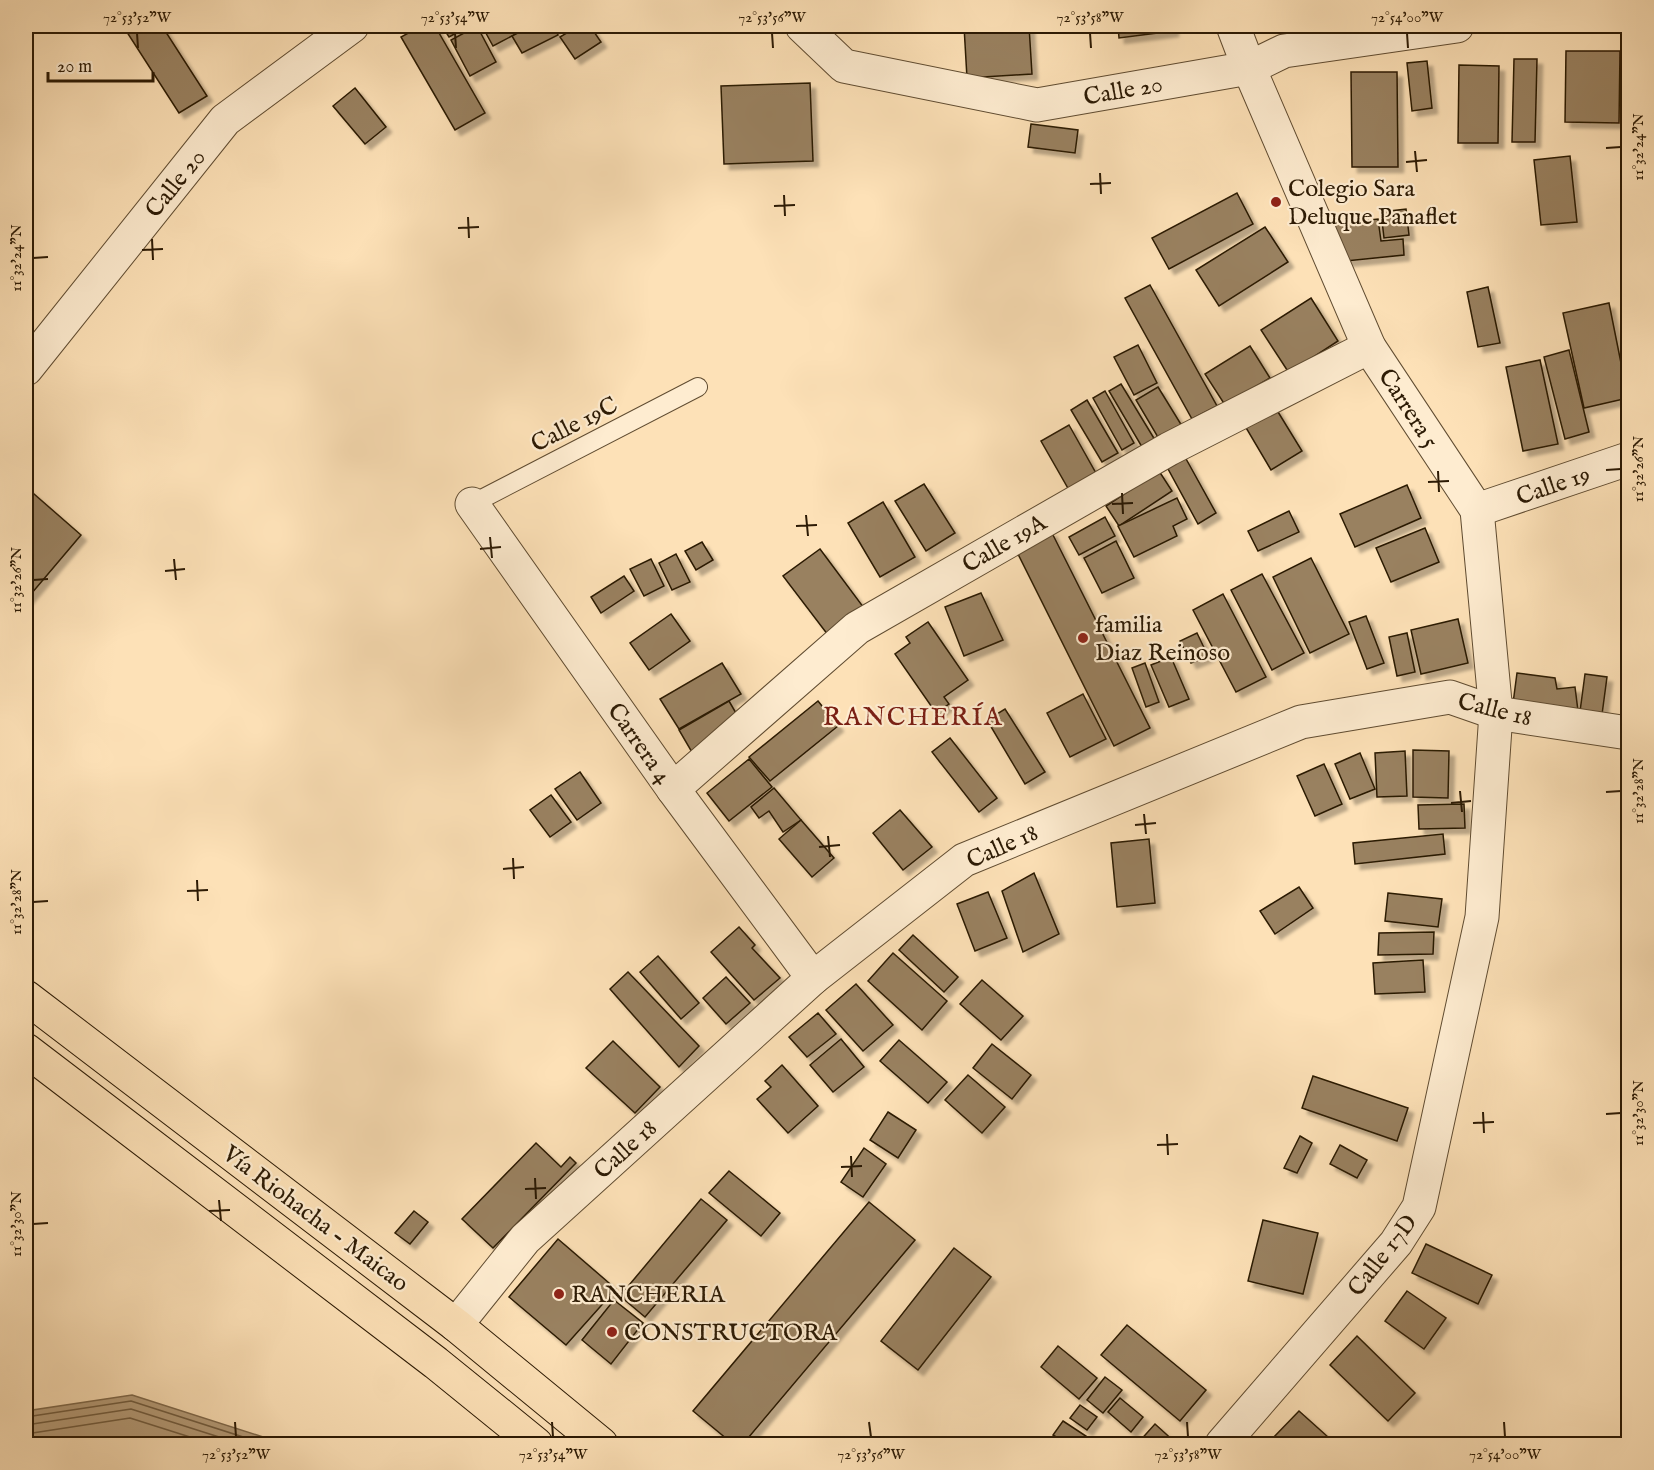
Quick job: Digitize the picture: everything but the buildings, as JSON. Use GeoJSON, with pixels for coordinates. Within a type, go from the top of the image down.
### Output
{"type":"FeatureCollection","features":[{"type":"Feature","properties":{"kind":"highway","name":"Vía Riohacha - Maicao"},"geometry":{"type":"LineString","coordinates":[[26,997],[456,1325],[601,1444]]}},
{"type":"Feature","properties":{"kind":"highway","name":"Vía Riohacha - Maicao"},"geometry":{"type":"LineString","coordinates":[[26,1050],[426,1356],[536,1444]]}},
{"type":"Feature","properties":{"kind":"street","name":"Calle 20"},"geometry":{"type":"LineString","coordinates":[[26,369],[225,120],[352,26]]}},
{"type":"Feature","properties":{"kind":"street","name":"Calle 20"},"geometry":{"type":"LineString","coordinates":[[802,26],[844,66],[1037,105],[1249,68],[1284,51],[1457,26]]}},
{"type":"Feature","properties":{"kind":"street","name":"Carrera 5"},"geometry":{"type":"LineString","coordinates":[[1233,26],[1369,347],[1477,510],[1496,713],[1482,917]]}},
{"type":"Feature","properties":{"kind":"street","name":"Calle 19A"},"geometry":{"type":"LineString","coordinates":[[673,789],[857,628],[1169,448],[1369,347]]}},
{"type":"Feature","properties":{"kind":"street","name":"Calle 19"},"geometry":{"type":"LineString","coordinates":[[1477,510],[1629,459]]}},
{"type":"Feature","properties":{"kind":"street","name":"Carrera 4"},"geometry":{"type":"LineString","coordinates":[[472,504],[673,789],[813,978]]}},
{"type":"Feature","properties":{"kind":"street","name":"Calle 18"},"geometry":{"type":"LineString","coordinates":[[456,1325],[525,1239],[813,978],[964,860],[1300,722],[1450,697],[1496,713],[1629,733]]}},
{"type":"Feature","properties":{"kind":"street","name":"Calle 17D"},"geometry":{"type":"LineString","coordinates":[[1222,1444],[1396,1243],[1419,1207],[1482,917]]}},
{"type":"Feature","properties":{"kind":"lane","name":"Calle 19C"},"geometry":{"type":"LineString","coordinates":[[472,504],[698,387]]}},
{"type":"Feature","properties":{"kind":"water"},"geometry":{"type":"Polygon","coordinates":[[[132,1395],[285,1444],[26,1444],[26,1411],[132,1395]]]}},
{"type":"Feature","properties":{"kind":"place","name":"Colegio Sara Deluque Panaflet"},"geometry":{"type":"Point","coordinates":[1276,202]}},
{"type":"Feature","properties":{"kind":"place","name":"familia Diaz Reinoso"},"geometry":{"type":"Point","coordinates":[1083,638]}},
{"type":"Feature","properties":{"kind":"place","name":"RANCHERIA"},"geometry":{"type":"Point","coordinates":[559,1294]}},
{"type":"Feature","properties":{"kind":"place","name":"CONSTRUCTORA"},"geometry":{"type":"Point","coordinates":[612,1332]}},
{"type":"Feature","properties":{"kind":"district","name":"RANCHERÍA"},"geometry":{"type":"Point","coordinates":[913,716]}}]}
